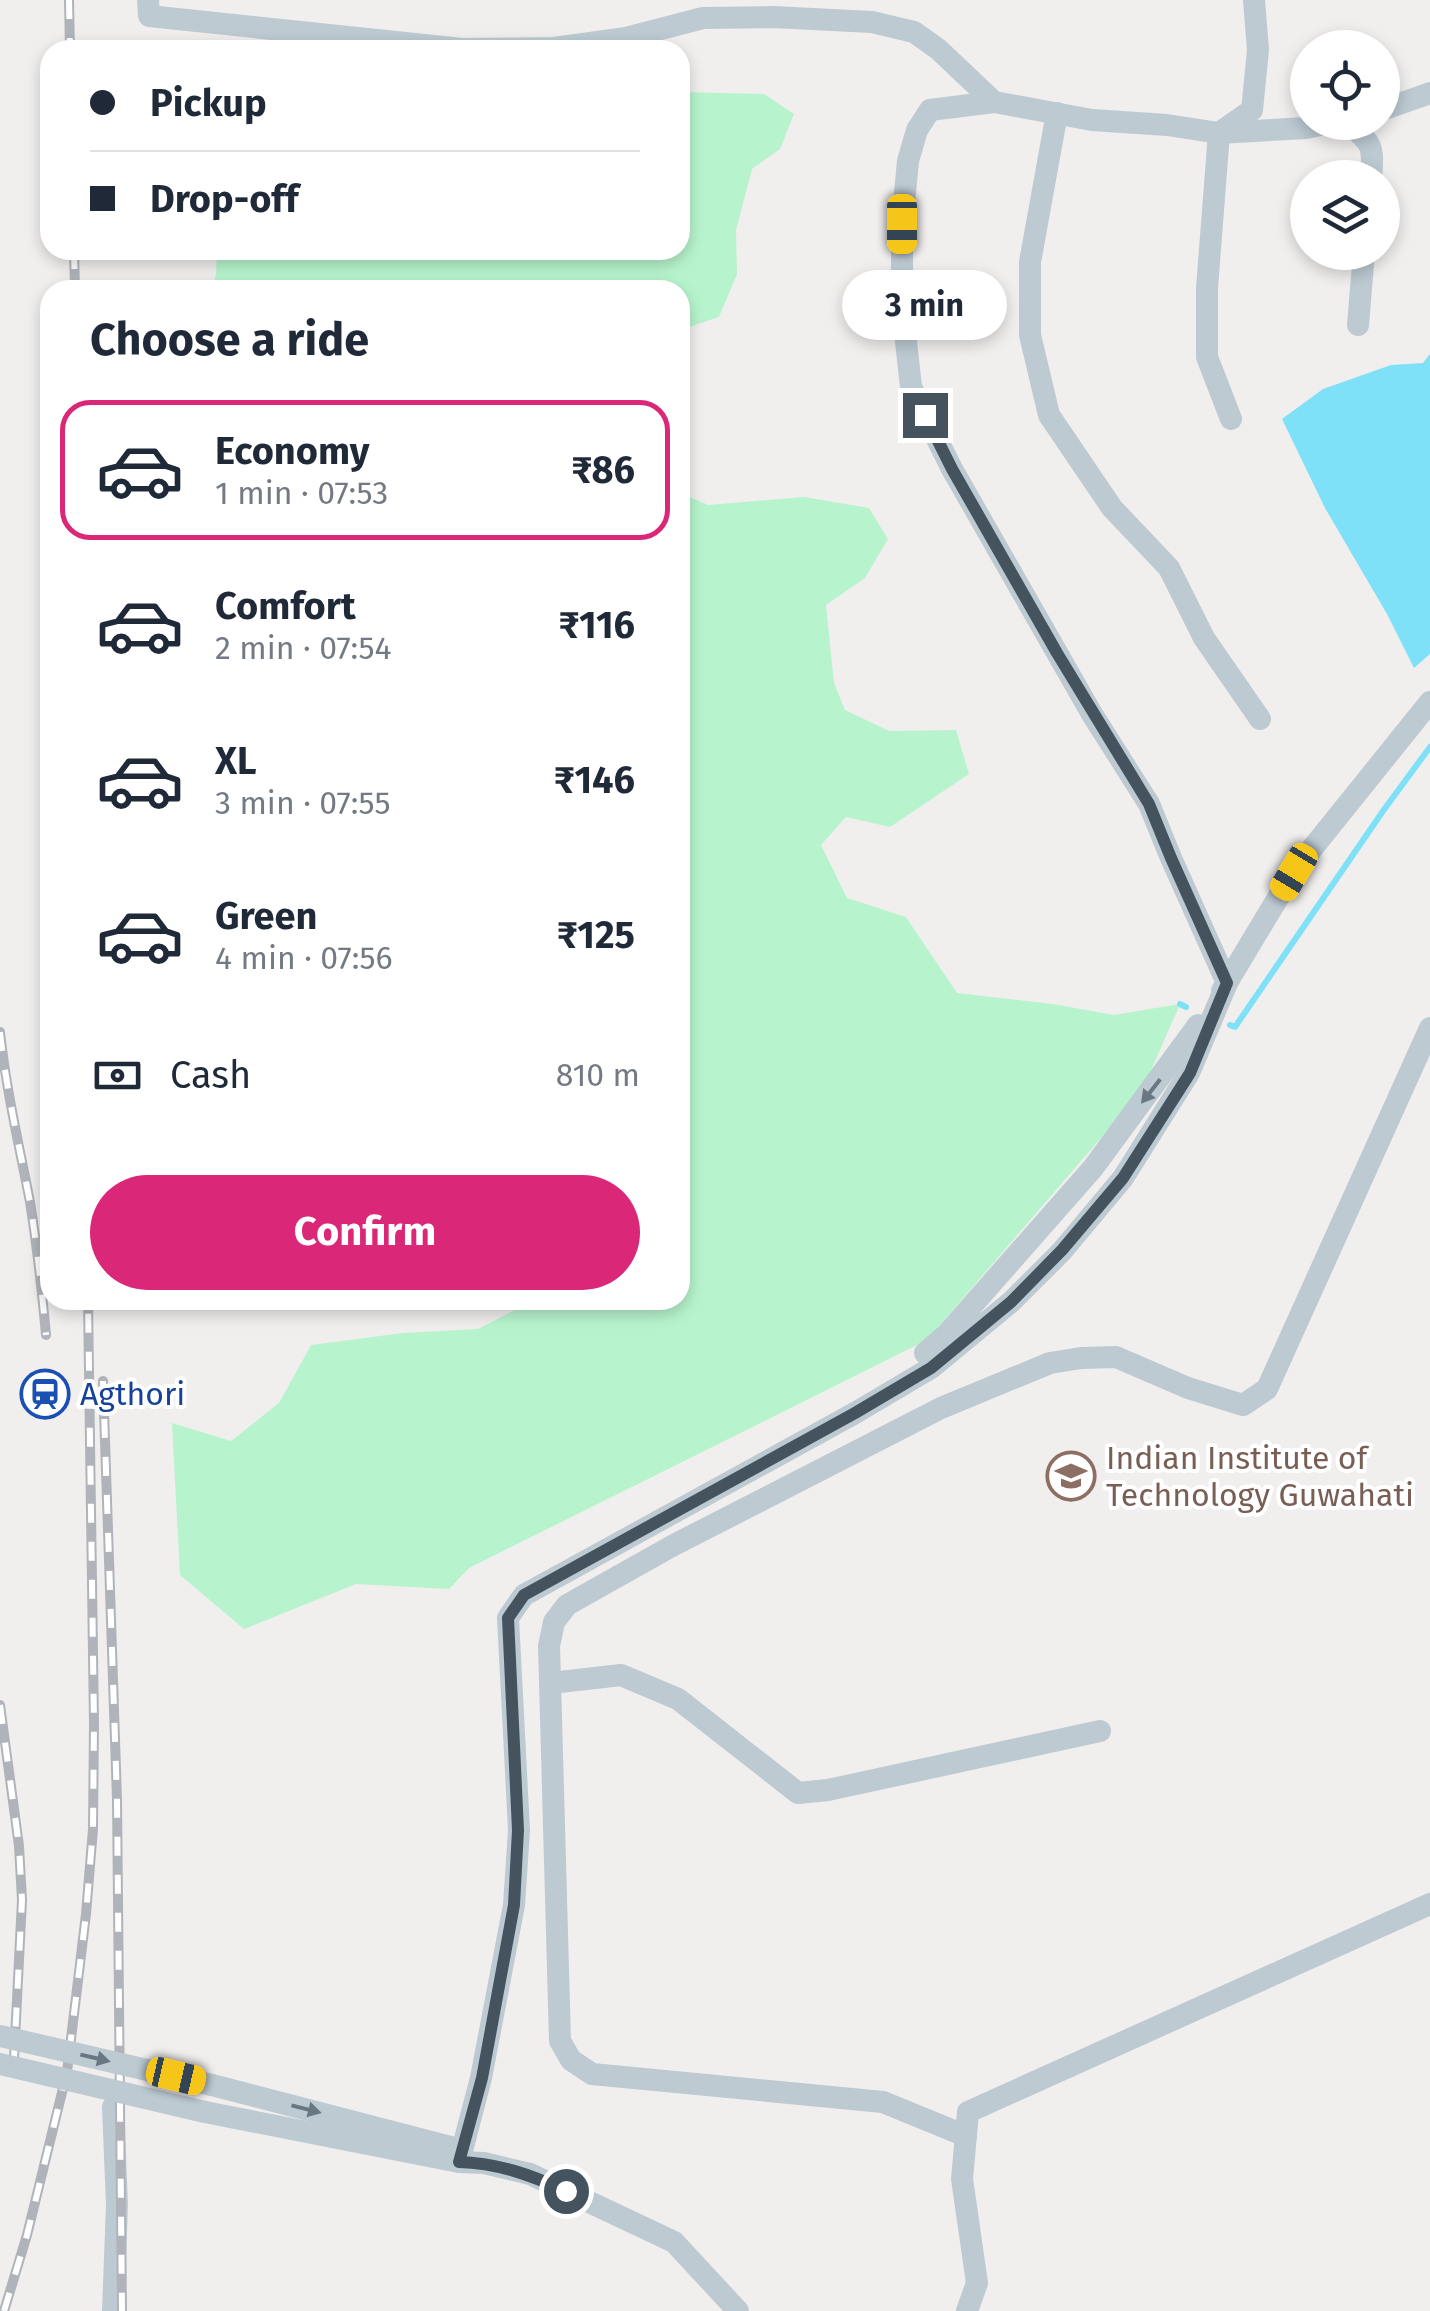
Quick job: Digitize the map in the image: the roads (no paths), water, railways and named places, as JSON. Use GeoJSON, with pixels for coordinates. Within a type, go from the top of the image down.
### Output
{"type":"FeatureCollection","features":[{"type":"Feature","properties":{"kind":"street"},"geometry":{"type":"LineString","coordinates":[[148,0],[150,16],[377,40]]}},
{"type":"Feature","properties":{"kind":"street"},"geometry":{"type":"LineString","coordinates":[[1218,133],[1252,110],[1258,50],[1254,0]]}},
{"type":"Feature","properties":{"kind":"street"},"geometry":{"type":"LineString","coordinates":[[612,40],[703,18],[872,22],[914,32],[938,49],[994,102]]}},
{"type":"Feature","properties":{"kind":"street"},"geometry":{"type":"LineString","coordinates":[[1400,104],[1430,94]]}},
{"type":"Feature","properties":{"kind":"street"},"geometry":{"type":"LineString","coordinates":[[1227,983],[1149,804],[1092,714],[911,388],[902,305],[902,224],[908,162],[918,130],[930,110],[994,102],[1092,120],[1218,133],[1290,129]]}},
{"type":"Feature","properties":{"kind":"street"},"geometry":{"type":"LineString","coordinates":[[1057,113],[1030,262],[1030,336],[1049,416],[1112,508],[1169,568],[1204,638],[1260,719]]}},
{"type":"Feature","properties":{"kind":"street"},"geometry":{"type":"LineString","coordinates":[[1218,133],[1207,288],[1207,357],[1231,420]]}},
{"type":"Feature","properties":{"kind":"street"},"geometry":{"type":"LineString","coordinates":[[1358,325],[1363,270]]}},
{"type":"Feature","properties":{"kind":"street"},"geometry":{"type":"LineString","coordinates":[[460,2157],[482,2078],[514,1905],[518,1830],[508,1618],[524,1595],[931,1368],[1011,1302],[1123,1178],[1190,1073],[1227,983],[1294,872],[1430,702]]}},
{"type":"Feature","properties":{"kind":"street"},"geometry":{"type":"LineString","coordinates":[[966,2136],[883,2102],[592,2074],[571,2060],[560,2041],[549,1646],[554,1622],[567,1605],[672,1546],[941,1408],[1050,1363],[1116,1357],[1188,1388],[1244,1405],[1267,1389],[1430,1028]]}},
{"type":"Feature","properties":{"kind":"street"},"geometry":{"type":"LineString","coordinates":[[551,1683],[621,1675],[678,1699],[798,1793],[848,1786],[1100,1731]]}},
{"type":"Feature","properties":{"kind":"street"},"geometry":{"type":"LineString","coordinates":[[968,2311],[977,2283],[962,2179],[968,2112],[1430,1904]]}},
{"type":"Feature","properties":{"kind":"street"},"geometry":{"type":"LineString","coordinates":[[0,2036],[212,2085],[530,2174],[674,2242],[738,2311]]}},
{"type":"Feature","properties":{"kind":"street"},"geometry":{"type":"LineString","coordinates":[[0,2064],[205,2112],[460,2157]]}},
{"type":"Feature","properties":{"kind":"street"},"geometry":{"type":"LineString","coordinates":[[112,2311],[118,2205],[113,2107]]}},
{"type":"Feature","properties":{"kind":"water"},"geometry":{"type":"Polygon","coordinates":[[[1430,354],[1430,654],[1414,668],[1325,508],[1282,419],[1323,389],[1391,365],[1423,363],[1430,354]]]}},
{"type":"Feature","properties":{"kind":"waterway"},"geometry":{"type":"LineString","coordinates":[[1230,1025],[1235,1027],[1430,747]]}},
{"type":"Feature","properties":{"kind":"waterway"},"geometry":{"type":"LineString","coordinates":[[1180,1004],[1186,1007]]}},
{"type":"Feature","properties":{"kind":"railway"},"geometry":{"type":"LineString","coordinates":[[69,0],[70,40]]}},
{"type":"Feature","properties":{"kind":"railway"},"geometry":{"type":"LineString","coordinates":[[74,260],[75,280]]}},
{"type":"Feature","properties":{"kind":"railway"},"geometry":{"type":"LineString","coordinates":[[0,1032],[40,1278]]}},
{"type":"Feature","properties":{"kind":"railway"},"geometry":{"type":"LineString","coordinates":[[43,1310],[46,1335]]}},
{"type":"Feature","properties":{"kind":"railway"},"geometry":{"type":"LineString","coordinates":[[4,2311],[67,2072],[86,1914],[93,1829],[94,1724],[88,1310]]}},
{"type":"Feature","properties":{"kind":"railway"},"geometry":{"type":"LineString","coordinates":[[103,1381],[117,1799],[122,2311]]}},
{"type":"Feature","properties":{"kind":"railway"},"geometry":{"type":"LineString","coordinates":[[0,1705],[19,1846],[22,1900],[14,2059]]}},
{"type":"Feature","properties":{"kind":"place","name":"Agthori"},"geometry":{"type":"Point","coordinates":[45,1394]}},
{"type":"Feature","properties":{"kind":"place","name":"Indian Institute of Technology Guwahati"},"geometry":{"type":"Point","coordinates":[1071,1476]}}]}
